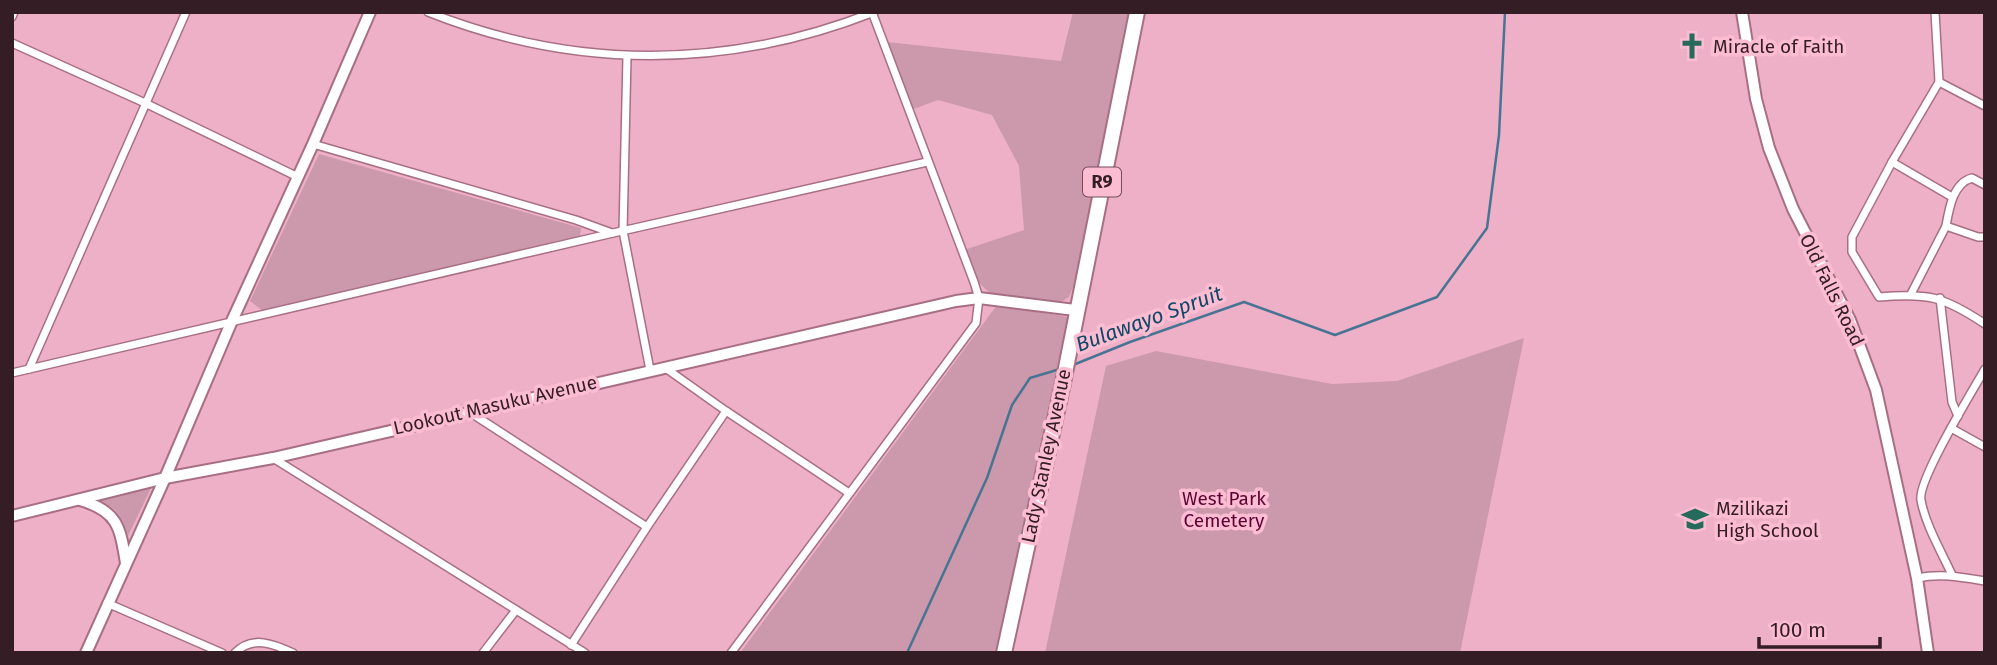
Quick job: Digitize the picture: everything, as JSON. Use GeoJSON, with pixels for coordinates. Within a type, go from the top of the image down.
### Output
{"type":"FeatureCollection","features":[{"type":"Feature","properties":{"kind":"highway","name":"Lady Stanley Avenue"},"geometry":{"type":"LineString","coordinates":[[1004,653],[1063,383],[1137,12]]}},
{"type":"Feature","properties":{"kind":"street"},"geometry":{"type":"LineString","coordinates":[[29,369],[186,12]]}},
{"type":"Feature","properties":{"kind":"street"},"geometry":{"type":"LineString","coordinates":[[86,653],[166,478],[230,323],[313,144],[370,12]]}},
{"type":"Feature","properties":{"kind":"street"},"geometry":{"type":"LineString","coordinates":[[428,12],[464,27],[532,45],[627,57],[706,53],[758,45],[800,36],[873,13],[979,298],[976,323],[731,653]]}},
{"type":"Feature","properties":{"kind":"street","name":"Old Falls Road"},"geometry":{"type":"LineString","coordinates":[[1742,12],[1756,99],[1769,148],[1793,209],[1850,320],[1877,390],[1917,578],[1928,653]]}},
{"type":"Feature","properties":{"kind":"street"},"geometry":{"type":"LineString","coordinates":[[1935,12],[1939,82],[1892,162],[1852,237],[1850,247],[1879,297],[1911,294],[1940,299],[1985,324]]}},
{"type":"Feature","properties":{"kind":"street"},"geometry":{"type":"LineString","coordinates":[[12,43],[298,177]]}},
{"type":"Feature","properties":{"kind":"street"},"geometry":{"type":"LineString","coordinates":[[627,57],[622,231],[650,370]]}},
{"type":"Feature","properties":{"kind":"street"},"geometry":{"type":"LineString","coordinates":[[1939,82],[1985,106]]}},
{"type":"Feature","properties":{"kind":"street"},"geometry":{"type":"LineString","coordinates":[[313,144],[576,220],[612,233]]}},
{"type":"Feature","properties":{"kind":"street"},"geometry":{"type":"LineString","coordinates":[[12,373],[927,162]]}},
{"type":"Feature","properties":{"kind":"street"},"geometry":{"type":"LineString","coordinates":[[1892,162],[1952,197]]}},
{"type":"Feature","properties":{"kind":"street"},"geometry":{"type":"LineString","coordinates":[[1911,294],[1947,226],[1952,197],[1970,178],[1985,184]]}},
{"type":"Feature","properties":{"kind":"street"},"geometry":{"type":"LineString","coordinates":[[1947,226],[1985,237]]}},
{"type":"Feature","properties":{"kind":"street","name":"Lookout Masuku Avenue"},"geometry":{"type":"LineString","coordinates":[[12,516],[166,478],[273,458],[468,411],[956,301],[979,298],[1076,310]]}},
{"type":"Feature","properties":{"kind":"street"},"geometry":{"type":"LineString","coordinates":[[1940,299],[1952,402],[1958,416]]}},
{"type":"Feature","properties":{"kind":"street"},"geometry":{"type":"LineString","coordinates":[[664,367],[849,493]]}},
{"type":"Feature","properties":{"kind":"street"},"geometry":{"type":"LineString","coordinates":[[1952,575],[1920,495],[1951,428],[1985,369]]}},
{"type":"Feature","properties":{"kind":"street"},"geometry":{"type":"LineString","coordinates":[[468,411],[647,527]]}},
{"type":"Feature","properties":{"kind":"street"},"geometry":{"type":"LineString","coordinates":[[571,645],[726,411]]}},
{"type":"Feature","properties":{"kind":"street"},"geometry":{"type":"LineString","coordinates":[[1951,428],[1985,447]]}},
{"type":"Feature","properties":{"kind":"street"},"geometry":{"type":"LineString","coordinates":[[273,458],[585,653]]}},
{"type":"Feature","properties":{"kind":"street"},"geometry":{"type":"LineString","coordinates":[[77,500],[102,508],[112,515],[120,530],[126,562]]}},
{"type":"Feature","properties":{"kind":"street"},"geometry":{"type":"LineString","coordinates":[[1917,578],[1952,575],[1985,581]]}},
{"type":"Feature","properties":{"kind":"street"},"geometry":{"type":"LineString","coordinates":[[107,603],[222,653]]}},
{"type":"Feature","properties":{"kind":"street"},"geometry":{"type":"LineString","coordinates":[[483,653],[516,610]]}},
{"type":"Feature","properties":{"kind":"street"},"geometry":{"type":"LineString","coordinates":[[235,653],[248,643],[262,642],[293,653]]}},
{"type":"Feature","properties":{"kind":"green space"},"geometry":{"type":"Polygon","coordinates":[[[1073,12],[1131,12],[1075,282],[1069,297],[1059,303],[991,294],[978,282],[964,250],[1024,230],[1019,166],[992,115],[938,100],[911,110],[887,42],[1061,61],[1073,12]]]}},
{"type":"Feature","properties":{"kind":"green space"},"geometry":{"type":"Polygon","coordinates":[[[319,154],[581,228],[580,236],[263,311],[250,301],[319,154]]]}},
{"type":"Feature","properties":{"kind":"green space"},"geometry":{"type":"Polygon","coordinates":[[[997,305],[1068,317],[997,653],[740,653],[997,305]]]}},
{"type":"Feature","properties":{"kind":"green space","name":"West Park Cemetery"},"geometry":{"type":"Polygon","coordinates":[[[1524,338],[1460,653],[1045,653],[1106,366],[1156,351],[1332,384],[1397,381],[1524,338]]]}},
{"type":"Feature","properties":{"kind":"green space"},"geometry":{"type":"Polygon","coordinates":[[[151,488],[128,536],[118,514],[99,501],[151,488]]]}},
{"type":"Feature","properties":{"kind":"waterway","name":"Bulawayo Spruit"},"geometry":{"type":"LineString","coordinates":[[1073,365],[1244,302],[1335,335],[1437,297],[1487,228],[1499,135],[1505,12]]}},
{"type":"Feature","properties":{"kind":"waterway","name":"Bulawayo Spruit"},"geometry":{"type":"LineString","coordinates":[[907,653],[987,478],[1012,405],[1030,378],[1060,369]]}},
{"type":"Feature","properties":{"kind":"place","name":"Miracle of Faith"},"geometry":{"type":"Point","coordinates":[1692,46]}},
{"type":"Feature","properties":{"kind":"place","name":"Mzilikazi High School"},"geometry":{"type":"Point","coordinates":[1695,519]}}]}
